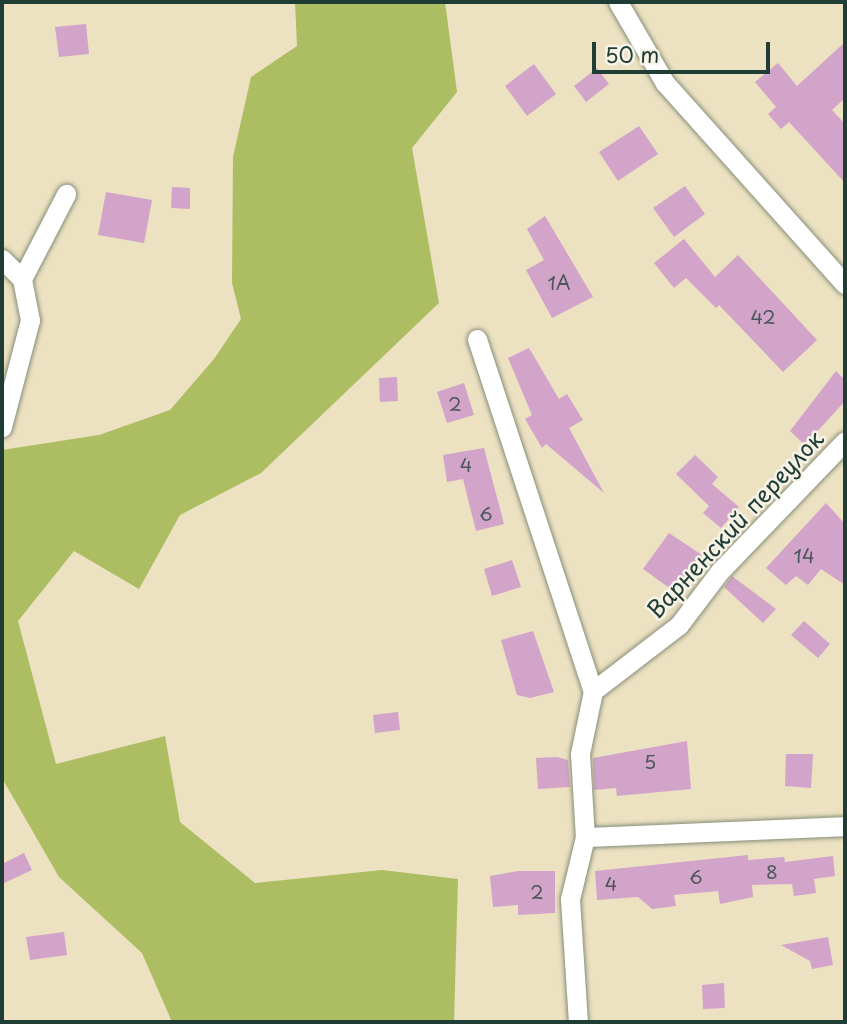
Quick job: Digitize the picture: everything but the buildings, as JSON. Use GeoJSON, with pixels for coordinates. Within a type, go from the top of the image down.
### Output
{"type":"FeatureCollection","features":[{"type":"Feature","properties":{"kind":"street"},"geometry":{"type":"LineString","coordinates":[[618,2],[665,83],[845,284]]}},
{"type":"Feature","properties":{"kind":"street"},"geometry":{"type":"LineString","coordinates":[[22,279],[66,194]]}},
{"type":"Feature","properties":{"kind":"street"},"geometry":{"type":"LineString","coordinates":[[2,259],[22,279],[30,320],[2,427]]}},
{"type":"Feature","properties":{"kind":"street"},"geometry":{"type":"LineString","coordinates":[[477,339],[593,691],[580,754],[585,837],[570,899],[578,1022]]}},
{"type":"Feature","properties":{"kind":"street","name":"Варненский переулок"},"geometry":{"type":"LineString","coordinates":[[593,691],[679,625],[720,571],[845,441]]}},
{"type":"Feature","properties":{"kind":"street"},"geometry":{"type":"LineString","coordinates":[[585,837],[845,826]]}},
{"type":"Feature","properties":{"kind":"green space"},"geometry":{"type":"Polygon","coordinates":[[[295,2],[445,2],[457,92],[412,148],[439,303],[261,473],[180,515],[139,589],[74,551],[18,621],[56,764],[165,736],[180,822],[255,883],[382,870],[458,879],[454,1022],[172,1022],[142,953],[59,877],[2,778],[2,450],[99,435],[170,410],[214,359],[241,319],[232,283],[233,157],[251,77],[297,46],[295,2]]]}}]}
